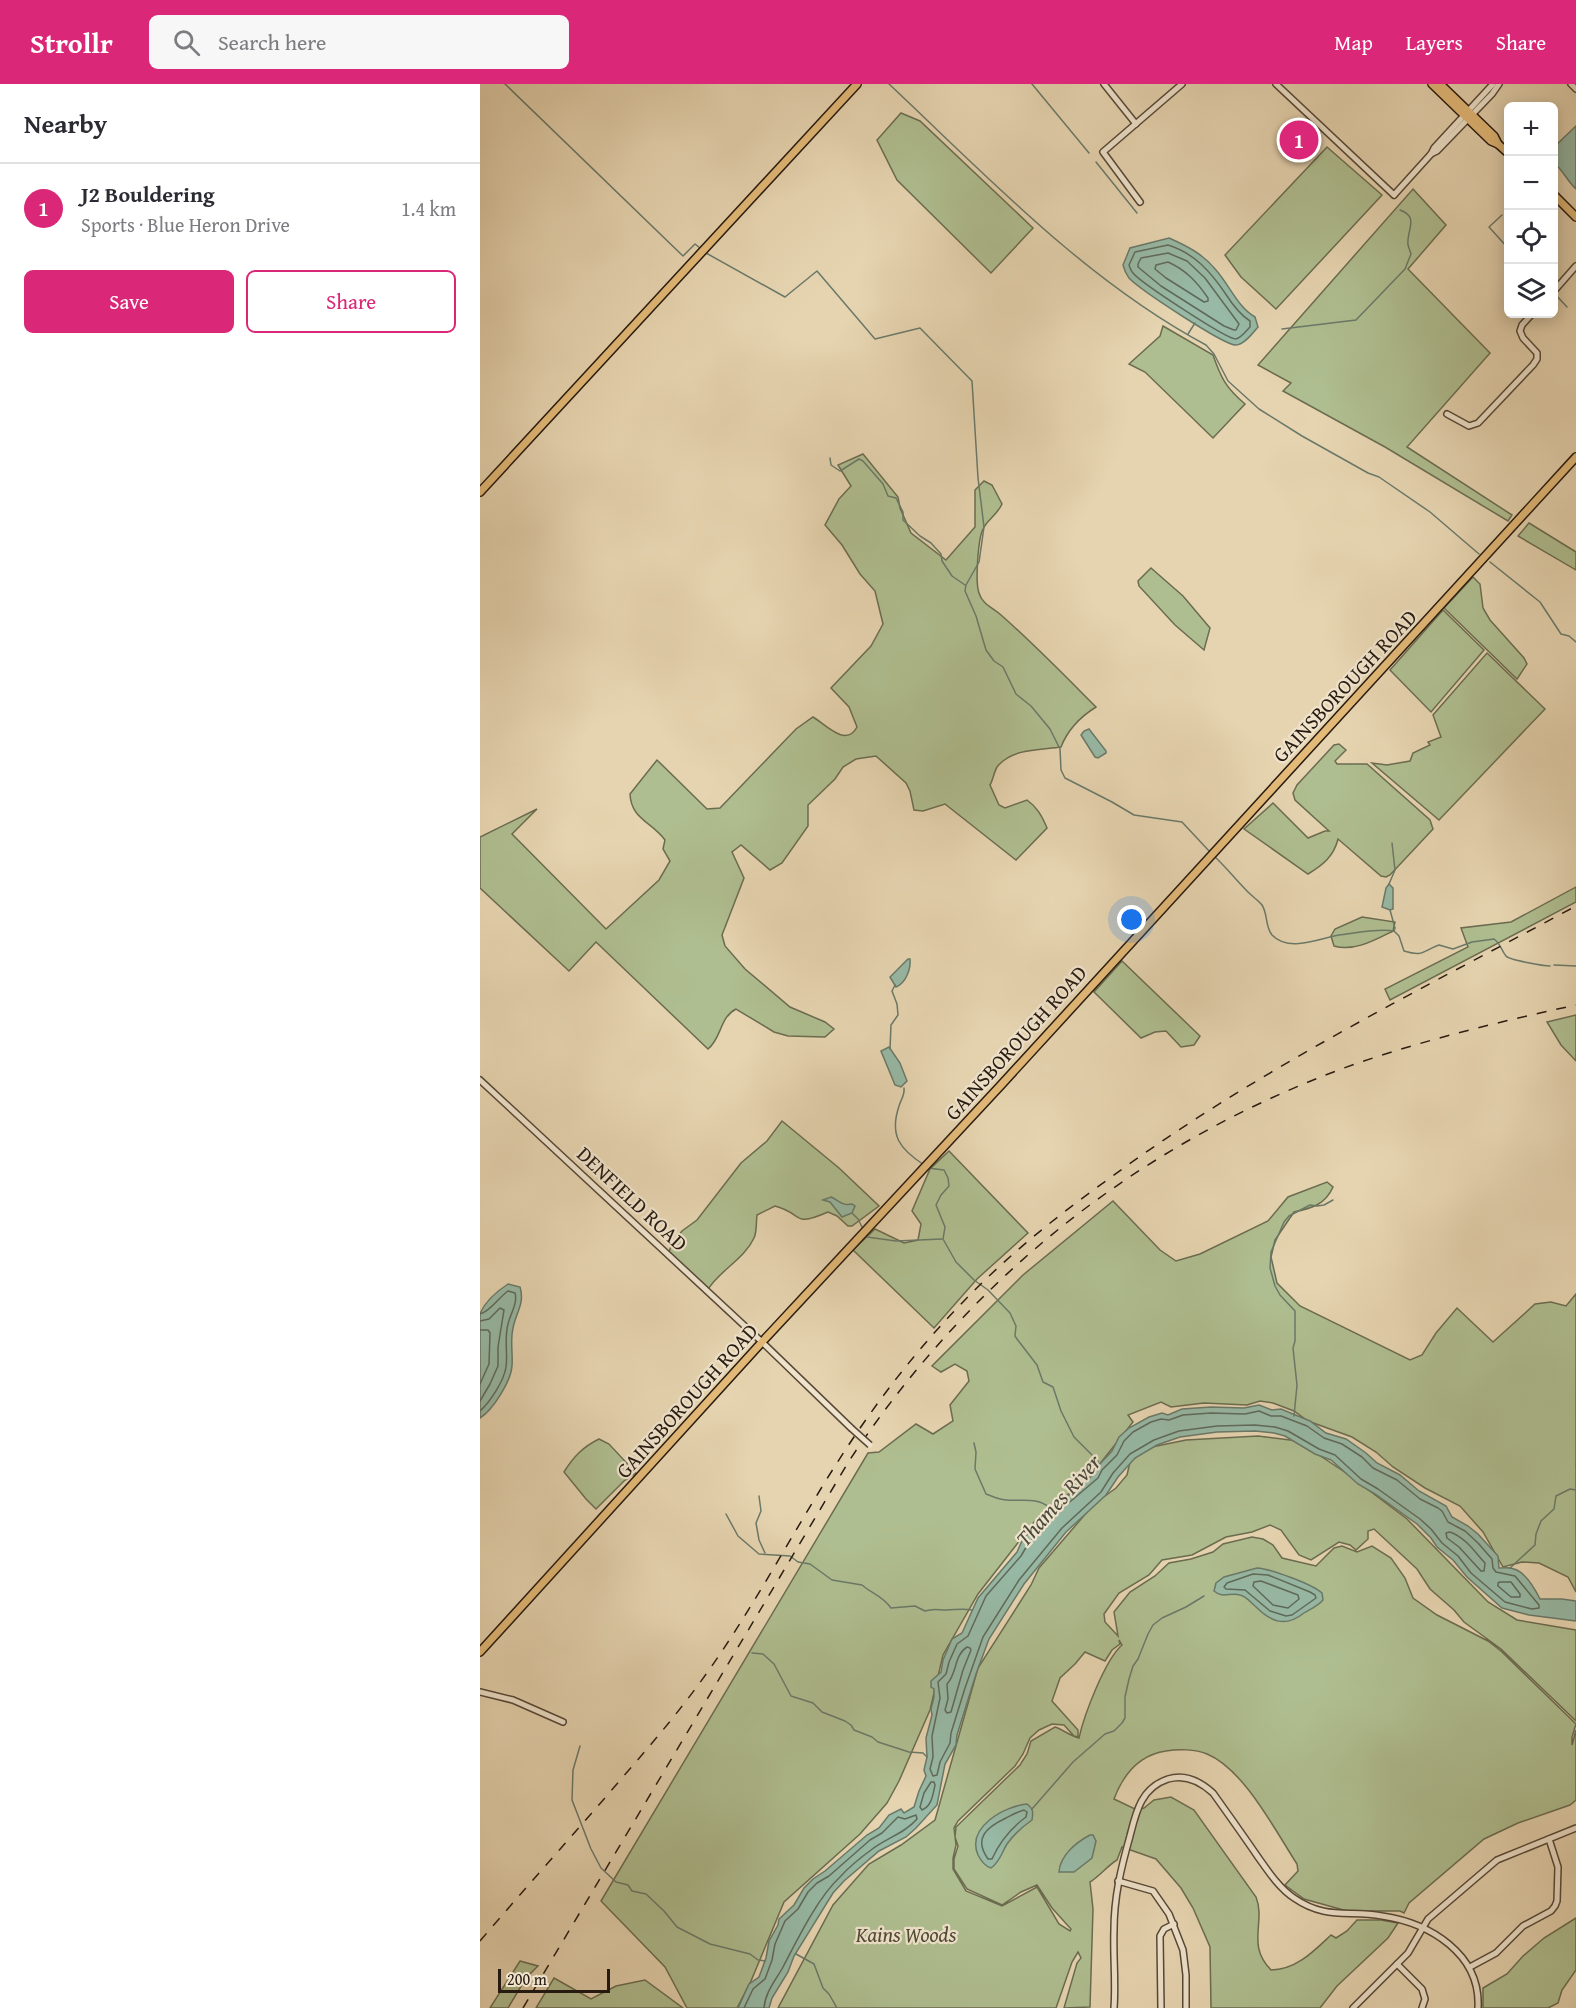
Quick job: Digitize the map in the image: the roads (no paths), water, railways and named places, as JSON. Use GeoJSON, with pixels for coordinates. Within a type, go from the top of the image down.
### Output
{"type":"FeatureCollection","features":[{"type":"Feature","properties":{"kind":"main road"},"geometry":{"type":"LineString","coordinates":[[480,492],[857,84]]}},
{"type":"Feature","properties":{"kind":"main road"},"geometry":{"type":"LineString","coordinates":[[1432,84],[1468,115]]}},
{"type":"Feature","properties":{"kind":"main road"},"geometry":{"type":"LineString","coordinates":[[1440,84],[1491,141],[1504,149]]}},
{"type":"Feature","properties":{"kind":"main road"},"geometry":{"type":"LineString","coordinates":[[1558,199],[1576,217]]}},
{"type":"Feature","properties":{"kind":"main road","name":"GAINSBOROUGH ROAD"},"geometry":{"type":"LineString","coordinates":[[480,1652],[1576,457]]}},
{"type":"Feature","properties":{"kind":"street"},"geometry":{"type":"LineString","coordinates":[[1104,84],[1136,124]]}},
{"type":"Feature","properties":{"kind":"street"},"geometry":{"type":"LineString","coordinates":[[1140,202],[1103,152],[1182,84]]}},
{"type":"Feature","properties":{"kind":"street"},"geometry":{"type":"LineString","coordinates":[[1276,84],[1394,195]]}},
{"type":"Feature","properties":{"kind":"street"},"geometry":{"type":"LineString","coordinates":[[1468,115],[1494,84]]}},
{"type":"Feature","properties":{"kind":"street"},"geometry":{"type":"LineString","coordinates":[[1393,202],[1394,195],[1434,148],[1499,84]]}},
{"type":"Feature","properties":{"kind":"street"},"geometry":{"type":"LineString","coordinates":[[1571,84],[1576,89]]}},
{"type":"Feature","properties":{"kind":"street"},"geometry":{"type":"LineString","coordinates":[[1558,287],[1576,266]]}},
{"type":"Feature","properties":{"kind":"street"},"geometry":{"type":"LineString","coordinates":[[1447,414],[1469,426],[1478,423],[1533,365],[1537,359],[1537,353],[1520,332],[1522,325],[1528,318]]}},
{"type":"Feature","properties":{"kind":"street","name":"DENFIELD ROAD"},"geometry":{"type":"LineString","coordinates":[[480,1080],[872,1447]]}},
{"type":"Feature","properties":{"kind":"street"},"geometry":{"type":"LineString","coordinates":[[480,1692],[513,1700],[563,1722]]}},
{"type":"Feature","properties":{"kind":"street"},"geometry":{"type":"LineString","coordinates":[[1114,2008],[1116,1991],[1114,1929],[1118,1881],[1139,1802],[1148,1790],[1159,1782],[1174,1777],[1185,1777],[1204,1785],[1213,1793],[1272,1876],[1292,1897],[1307,1906],[1328,1913],[1378,1915],[1412,1923],[1445,1941],[1470,1967],[1478,1989],[1478,2008]]}},
{"type":"Feature","properties":{"kind":"street"},"geometry":{"type":"LineString","coordinates":[[1353,2008],[1413,1945],[1428,1919],[1497,1860],[1576,1828]]}},
{"type":"Feature","properties":{"kind":"street"},"geometry":{"type":"LineString","coordinates":[[1470,1967],[1496,1953],[1523,1926],[1551,1911],[1555,1906],[1558,1867],[1549,1839]]}},
{"type":"Feature","properties":{"kind":"street"},"geometry":{"type":"LineString","coordinates":[[1118,1881],[1153,1891],[1169,1914],[1183,1950],[1186,2008]]}},
{"type":"Feature","properties":{"kind":"street"},"geometry":{"type":"LineString","coordinates":[[1161,2008],[1160,1936],[1164,1929],[1173,1924]]}},
{"type":"Feature","properties":{"kind":"street"},"geometry":{"type":"LineString","coordinates":[[1396,1964],[1422,1989],[1425,1999],[1422,2008]]}},
{"type":"Feature","properties":{"kind":"water"},"geometry":{"type":"Polygon","coordinates":[[[1576,126],[1576,189],[1558,167],[1558,143],[1576,126]]]}},
{"type":"Feature","properties":{"kind":"water"},"geometry":{"type":"Polygon","coordinates":[[[1169,238],[1206,259],[1243,307],[1255,317],[1258,327],[1245,341],[1236,345],[1216,336],[1164,304],[1129,278],[1123,265],[1130,248],[1169,238]]]}},
{"type":"Feature","properties":{"kind":"water"},"geometry":{"type":"Polygon","coordinates":[[[1089,729],[1106,751],[1098,758],[1095,757],[1081,735],[1089,729]]]}},
{"type":"Feature","properties":{"kind":"water"},"geometry":{"type":"Polygon","coordinates":[[[1389,884],[1393,888],[1393,909],[1390,910],[1382,907],[1389,884]]]}},
{"type":"Feature","properties":{"kind":"water"},"geometry":{"type":"Polygon","coordinates":[[[910,959],[909,971],[903,982],[896,987],[890,977],[910,959]]]}},
{"type":"Feature","properties":{"kind":"water"},"geometry":{"type":"Polygon","coordinates":[[[889,1047],[900,1063],[907,1081],[901,1087],[895,1085],[881,1051],[889,1047]]]}},
{"type":"Feature","properties":{"kind":"water"},"geometry":{"type":"Polygon","coordinates":[[[831,1197],[843,1204],[855,1206],[852,1213],[842,1217],[830,1202],[823,1200],[831,1197]]]}},
{"type":"Feature","properties":{"kind":"water"},"geometry":{"type":"Polygon","coordinates":[[[508,1284],[520,1287],[521,1293],[521,1303],[512,1333],[511,1372],[496,1402],[480,1418],[480,1314],[491,1297],[508,1284]]]}},
{"type":"Feature","properties":{"kind":"water"},"geometry":{"type":"Polygon","coordinates":[[[1259,1405],[1272,1410],[1281,1409],[1310,1421],[1326,1433],[1346,1439],[1377,1463],[1400,1475],[1419,1491],[1446,1506],[1452,1517],[1478,1534],[1498,1556],[1499,1568],[1512,1568],[1526,1577],[1540,1599],[1576,1601],[1576,1621],[1529,1615],[1502,1608],[1467,1577],[1417,1524],[1358,1484],[1331,1460],[1315,1454],[1285,1436],[1255,1431],[1217,1432],[1180,1437],[1157,1445],[1135,1458],[1106,1495],[1066,1532],[1024,1584],[989,1639],[957,1735],[956,1745],[945,1764],[937,1805],[906,1837],[879,1851],[833,1893],[794,1956],[769,2008],[738,2008],[749,1984],[759,1977],[769,1941],[779,1919],[794,1905],[804,1888],[867,1835],[879,1828],[889,1815],[901,1809],[904,1813],[914,1807],[926,1776],[924,1770],[927,1757],[926,1738],[934,1697],[931,1681],[941,1672],[943,1660],[952,1639],[962,1633],[978,1598],[1017,1552],[1022,1541],[1050,1507],[1061,1502],[1094,1474],[1097,1467],[1112,1451],[1119,1437],[1129,1428],[1149,1417],[1162,1413],[1168,1415],[1182,1409],[1244,1408],[1259,1405]]]}},
{"type":"Feature","properties":{"kind":"water"},"geometry":{"type":"Polygon","coordinates":[[[1257,1568],[1310,1585],[1322,1593],[1323,1600],[1297,1618],[1284,1622],[1267,1616],[1242,1596],[1220,1595],[1214,1591],[1216,1583],[1224,1577],[1257,1568]]]}},
{"type":"Feature","properties":{"kind":"water"},"geometry":{"type":"Polygon","coordinates":[[[1027,1804],[1032,1811],[1032,1820],[1012,1837],[994,1866],[991,1868],[987,1866],[978,1855],[976,1845],[982,1827],[1008,1809],[1027,1804]]]}},
{"type":"Feature","properties":{"kind":"water"},"geometry":{"type":"Polygon","coordinates":[[[1093,1835],[1096,1841],[1092,1858],[1074,1872],[1059,1872],[1062,1861],[1069,1850],[1093,1835]]]}},
{"type":"Feature","properties":{"kind":"waterway"},"geometry":{"type":"LineString","coordinates":[[505,84],[683,256],[695,244],[700,248]]}},
{"type":"Feature","properties":{"kind":"waterway"},"geometry":{"type":"LineString","coordinates":[[889,84],[1039,225],[1079,258],[1119,290],[1206,345],[1214,354],[1228,381],[1259,409],[1302,436],[1379,477],[1430,512],[1479,554]]}},
{"type":"Feature","properties":{"kind":"waterway"},"geometry":{"type":"LineString","coordinates":[[1032,84],[1089,153]]}},
{"type":"Feature","properties":{"kind":"waterway"},"geometry":{"type":"LineString","coordinates":[[1096,162],[1137,213]]}},
{"type":"Feature","properties":{"kind":"waterway"},"geometry":{"type":"LineString","coordinates":[[1282,329],[1356,320],[1405,269],[1411,254],[1408,245],[1411,220],[1406,213],[1400,210]]}},
{"type":"Feature","properties":{"kind":"waterway"},"geometry":{"type":"LineString","coordinates":[[1502,215],[1489,227],[1504,244]]}},
{"type":"Feature","properties":{"kind":"waterway"},"geometry":{"type":"LineString","coordinates":[[706,253],[785,297],[817,271],[875,339],[920,328],[972,381],[978,478],[984,527],[979,562],[965,591],[976,616],[986,650],[994,661],[1003,667],[1016,694],[1031,706],[1050,729],[1060,749],[1061,770],[1065,778],[1134,815],[1182,822],[1210,852]]}},
{"type":"Feature","properties":{"kind":"waterway"},"geometry":{"type":"LineString","coordinates":[[1558,297],[1567,307]]}},
{"type":"Feature","properties":{"kind":"waterway"},"geometry":{"type":"LineString","coordinates":[[1188,334],[1195,323]]}},
{"type":"Feature","properties":{"kind":"waterway"},"geometry":{"type":"LineString","coordinates":[[830,458],[831,465],[840,471],[859,459],[863,461],[883,484],[888,496],[896,498],[903,512],[903,520],[931,543],[941,554],[942,561],[952,576],[965,585]]}},
{"type":"Feature","properties":{"kind":"waterway"},"geometry":{"type":"LineString","coordinates":[[1490,562],[1540,602],[1561,634],[1569,636],[1576,642]]}},
{"type":"Feature","properties":{"kind":"waterway"},"geometry":{"type":"LineString","coordinates":[[1389,884],[1395,870],[1392,843]]}},
{"type":"Feature","properties":{"kind":"waterway"},"geometry":{"type":"LineString","coordinates":[[1213,855],[1262,905],[1270,932],[1279,940],[1296,944],[1359,932],[1394,931]]}},
{"type":"Feature","properties":{"kind":"waterway"},"geometry":{"type":"LineString","coordinates":[[1390,910],[1394,931],[1399,936],[1404,951],[1419,953],[1439,945],[1453,949],[1472,942],[1494,939],[1509,958],[1550,966]]}},
{"type":"Feature","properties":{"kind":"waterway"},"geometry":{"type":"LineString","coordinates":[[1554,965],[1576,966]]}},
{"type":"Feature","properties":{"kind":"waterway"},"geometry":{"type":"LineString","coordinates":[[890,1049],[891,1025],[898,1015],[892,991],[895,985]]}},
{"type":"Feature","properties":{"kind":"waterway"},"geometry":{"type":"LineString","coordinates":[[904,1088],[896,1116],[896,1134],[903,1147],[924,1165]]}},
{"type":"Feature","properties":{"kind":"waterway","name":"Thames River"},"geometry":{"type":"LineString","coordinates":[[928,1168],[944,1170],[948,1178],[949,1186],[936,1205],[945,1227],[943,1239],[956,1262],[1010,1313],[1016,1326],[1015,1336],[1037,1365],[1043,1382],[1053,1387],[1061,1411],[1074,1437],[1098,1461],[1097,1468]]}},
{"type":"Feature","properties":{"kind":"waterway"},"geometry":{"type":"LineString","coordinates":[[1294,1416],[1297,1385],[1293,1348],[1295,1311],[1275,1286],[1270,1268],[1271,1252],[1289,1216],[1310,1205],[1324,1205],[1333,1200]]}},
{"type":"Feature","properties":{"kind":"waterway"},"geometry":{"type":"LineString","coordinates":[[852,1213],[863,1229]]}},
{"type":"Feature","properties":{"kind":"waterway"},"geometry":{"type":"LineString","coordinates":[[866,1233],[867,1237],[896,1241],[942,1239]]}},
{"type":"Feature","properties":{"kind":"waterway","name":"Thames River"},"geometry":{"type":"LineString","coordinates":[[974,1443],[975,1469],[986,1494],[998,1499],[1039,1502],[1050,1508]]}},
{"type":"Feature","properties":{"kind":"waterway"},"geometry":{"type":"LineString","coordinates":[[1510,1568],[1535,1545],[1541,1521],[1554,1509],[1556,1496],[1570,1489],[1576,1490]]}},
{"type":"Feature","properties":{"kind":"waterway"},"geometry":{"type":"LineString","coordinates":[[759,1496],[761,1511],[756,1523],[759,1540],[765,1553]]}},
{"type":"Feature","properties":{"kind":"waterway"},"geometry":{"type":"LineString","coordinates":[[726,1514],[738,1536],[759,1554],[790,1556],[798,1562],[810,1564],[832,1580],[862,1585],[884,1600],[891,1608],[915,1606],[925,1611],[933,1609],[972,1610]]}},
{"type":"Feature","properties":{"kind":"waterway"},"geometry":{"type":"LineString","coordinates":[[1032,1809],[1073,1762],[1105,1734],[1114,1731],[1122,1723],[1125,1718],[1125,1697],[1133,1666],[1153,1625],[1204,1596]]}},
{"type":"Feature","properties":{"kind":"waterway"},"geometry":{"type":"LineString","coordinates":[[752,1653],[763,1654],[774,1664],[791,1696],[813,1703],[822,1712],[845,1721],[854,1730],[878,1742],[909,1752],[923,1753],[927,1757]]}},
{"type":"Feature","properties":{"kind":"waterway"},"geometry":{"type":"LineString","coordinates":[[580,1746],[573,1770],[572,1800],[601,1868],[616,1882],[628,1885],[632,1891],[646,1894],[677,1927],[710,1944],[750,1954],[758,1960],[765,1961]]}},
{"type":"Feature","properties":{"kind":"waterway"},"geometry":{"type":"LineString","coordinates":[[796,1954],[814,1964],[823,1988],[837,2008]]}},
{"type":"Feature","properties":{"kind":"railway"},"geometry":{"type":"LineString","coordinates":[[480,1941],[684,1704],[736,1630],[838,1461],[868,1417],[934,1333],[997,1268],[1052,1221],[1091,1192],[1222,1102],[1397,1001],[1576,906]]}},
{"type":"Feature","properties":{"kind":"railway"},"geometry":{"type":"LineString","coordinates":[[523,2008],[849,1461],[897,1394],[949,1333],[1005,1276],[1065,1224],[1129,1178],[1196,1136],[1268,1099],[1344,1068],[1401,1049],[1488,1025],[1576,1005]]}},
{"type":"Feature","properties":{"kind":"place","name":"J2 Bouldering"},"geometry":{"type":"Point","coordinates":[1299,140]}},
{"type":"Feature","properties":{"kind":"park label","name":"Kains Woods"},"geometry":{"type":"Point","coordinates":[906,1935]}}]}
